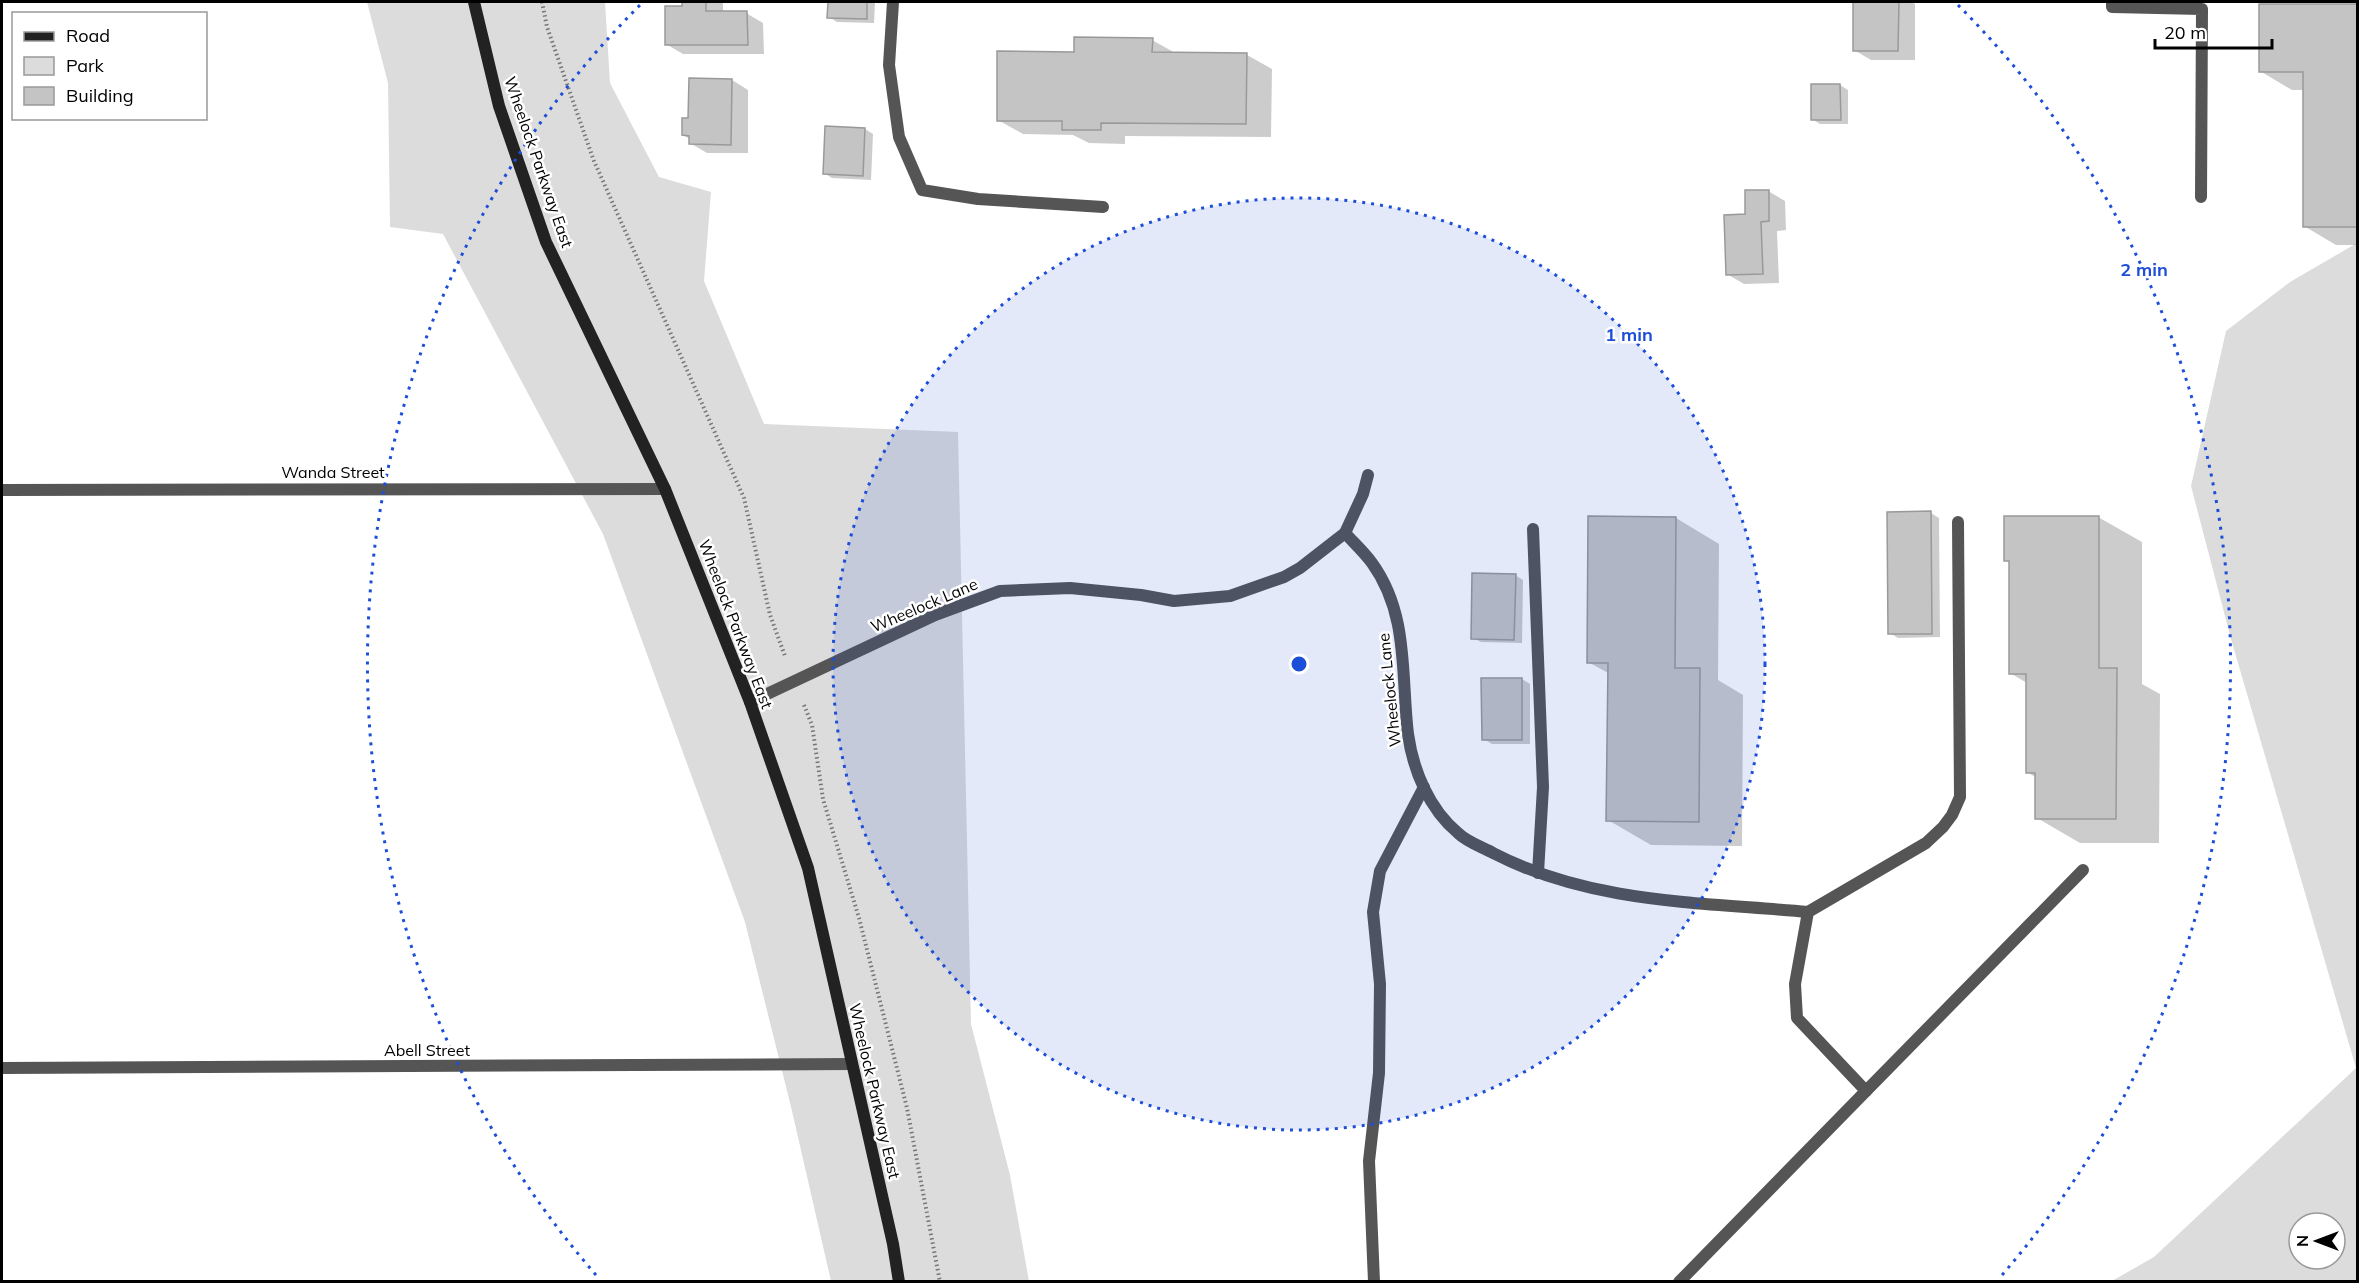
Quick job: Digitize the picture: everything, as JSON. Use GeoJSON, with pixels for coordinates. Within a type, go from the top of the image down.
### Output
{"type":"FeatureCollection","features":[{"type":"Feature","properties":{"kind":"street","name":"Wheelock Parkway East"},"geometry":{"type":"LineString","coordinates":[[474,2],[499,105],[546,242],[665,489],[750,702],[808,868],[893,1244],[899,1281]]}},
{"type":"Feature","properties":{"kind":"street"},"geometry":{"type":"LineString","coordinates":[[893,2],[889,65],[899,137],[922,190],[978,199],[1103,207]]}},
{"type":"Feature","properties":{"kind":"street"},"geometry":{"type":"LineString","coordinates":[[2112,2],[2112,7],[2202,9],[2201,197]]}},
{"type":"Feature","properties":{"kind":"street"},"geometry":{"type":"LineString","coordinates":[[1345,533],[1363,495],[1368,475]]}},
{"type":"Feature","properties":{"kind":"street","name":"Wanda Street"},"geometry":{"type":"LineString","coordinates":[[2,490],[665,489]]}},
{"type":"Feature","properties":{"kind":"street"},"geometry":{"type":"LineString","coordinates":[[1866,1090],[1797,1018],[1795,984],[1808,912],[1926,843],[1947,821],[1960,797],[1958,522]]}},
{"type":"Feature","properties":{"kind":"street"},"geometry":{"type":"LineString","coordinates":[[1533,529],[1543,788],[1538,873]]}},
{"type":"Feature","properties":{"kind":"street","name":"Wheelock Lane"},"geometry":{"type":"LineString","coordinates":[[750,702],[934,615],[1000,591],[1070,588],[1141,595],[1174,601],[1230,596],[1284,577],[1300,568],[1345,533],[1373,564],[1393,602],[1402,642],[1408,735],[1418,776],[1439,813],[1459,835],[1521,867],[1575,886],[1622,895],[1808,912]]}},
{"type":"Feature","properties":{"kind":"street"},"geometry":{"type":"LineString","coordinates":[[1374,1281],[1370,1161],[1379,1073],[1380,984],[1373,912],[1380,872],[1424,788]]}},
{"type":"Feature","properties":{"kind":"street"},"geometry":{"type":"LineString","coordinates":[[1679,1281],[2083,870]]}},
{"type":"Feature","properties":{"kind":"street","name":"Abell Street"},"geometry":{"type":"LineString","coordinates":[[2,1068],[852,1064]]}},
{"type":"Feature","properties":{"kind":"path"},"geometry":{"type":"LineString","coordinates":[[542,2],[547,27],[594,161],[744,498],[770,615],[812,725],[823,799],[860,918],[907,1108],[940,1281]]}},
{"type":"Feature","properties":{"kind":"green space"},"geometry":{"type":"Polygon","coordinates":[[[367,2],[605,2],[610,83],[659,177],[711,192],[704,281],[764,424],[958,432],[971,1024],[1010,1175],[1029,1281],[831,1281],[745,922],[603,534],[443,234],[390,227],[388,83],[367,2]]]}},
{"type":"Feature","properties":{"kind":"green space"},"geometry":{"type":"Polygon","coordinates":[[[2357,243],[2357,1281],[2112,1281],[2154,1257],[2356,1068],[2231,639],[2191,486],[2226,331],[2290,282],[2357,243]]]}},
{"type":"Feature","properties":{"kind":"building"},"geometry":{"type":"Polygon","coordinates":[[[682,2],[706,2],[706,11],[747,11],[748,45],[665,45],[665,6],[682,6],[682,2]]]}},
{"type":"Feature","properties":{"kind":"building"},"geometry":{"type":"Polygon","coordinates":[[[828,2],[867,2],[867,19],[827,18],[828,2]]]}},
{"type":"Feature","properties":{"kind":"building"},"geometry":{"type":"Polygon","coordinates":[[[1853,2],[1899,2],[1898,51],[1853,51],[1853,2]]]}},
{"type":"Feature","properties":{"kind":"building"},"geometry":{"type":"Polygon","coordinates":[[[2259,4],[2358,4],[2358,227],[2303,227],[2303,72],[2259,72],[2259,4]]]}},
{"type":"Feature","properties":{"kind":"building"},"geometry":{"type":"Polygon","coordinates":[[[1074,37],[1153,38],[1152,52],[1247,53],[1246,124],[1101,123],[1101,130],[1062,130],[1062,121],[997,121],[997,51],[1074,52],[1074,37]]]}},
{"type":"Feature","properties":{"kind":"building"},"geometry":{"type":"Polygon","coordinates":[[[689,78],[732,79],[731,145],[689,144],[689,136],[682,135],[682,118],[688,118],[689,78]]]}},
{"type":"Feature","properties":{"kind":"building"},"geometry":{"type":"Polygon","coordinates":[[[1811,84],[1840,84],[1841,120],[1811,120],[1811,84]]]}},
{"type":"Feature","properties":{"kind":"building"},"geometry":{"type":"Polygon","coordinates":[[[825,126],[865,128],[863,176],[823,174],[825,126]]]}},
{"type":"Feature","properties":{"kind":"building"},"geometry":{"type":"Polygon","coordinates":[[[1745,190],[1769,190],[1769,221],[1761,222],[1763,274],[1726,275],[1724,215],[1745,214],[1745,190]]]}},
{"type":"Feature","properties":{"kind":"building"},"geometry":{"type":"Polygon","coordinates":[[[1931,511],[1932,634],[1888,634],[1887,512],[1931,511]]]}},
{"type":"Feature","properties":{"kind":"building"},"geometry":{"type":"Polygon","coordinates":[[[1588,516],[1676,517],[1675,668],[1700,668],[1699,822],[1606,821],[1608,663],[1587,663],[1588,516]]]}},
{"type":"Feature","properties":{"kind":"building"},"geometry":{"type":"Polygon","coordinates":[[[2004,516],[2099,516],[2099,668],[2117,668],[2116,819],[2035,819],[2035,773],[2026,773],[2026,674],[2009,674],[2009,561],[2004,561],[2004,516]]]}},
{"type":"Feature","properties":{"kind":"building"},"geometry":{"type":"Polygon","coordinates":[[[1472,573],[1516,574],[1514,640],[1471,639],[1472,573]]]}},
{"type":"Feature","properties":{"kind":"building"},"geometry":{"type":"Polygon","coordinates":[[[1481,678],[1522,678],[1522,740],[1482,740],[1481,678]]]}}]}
